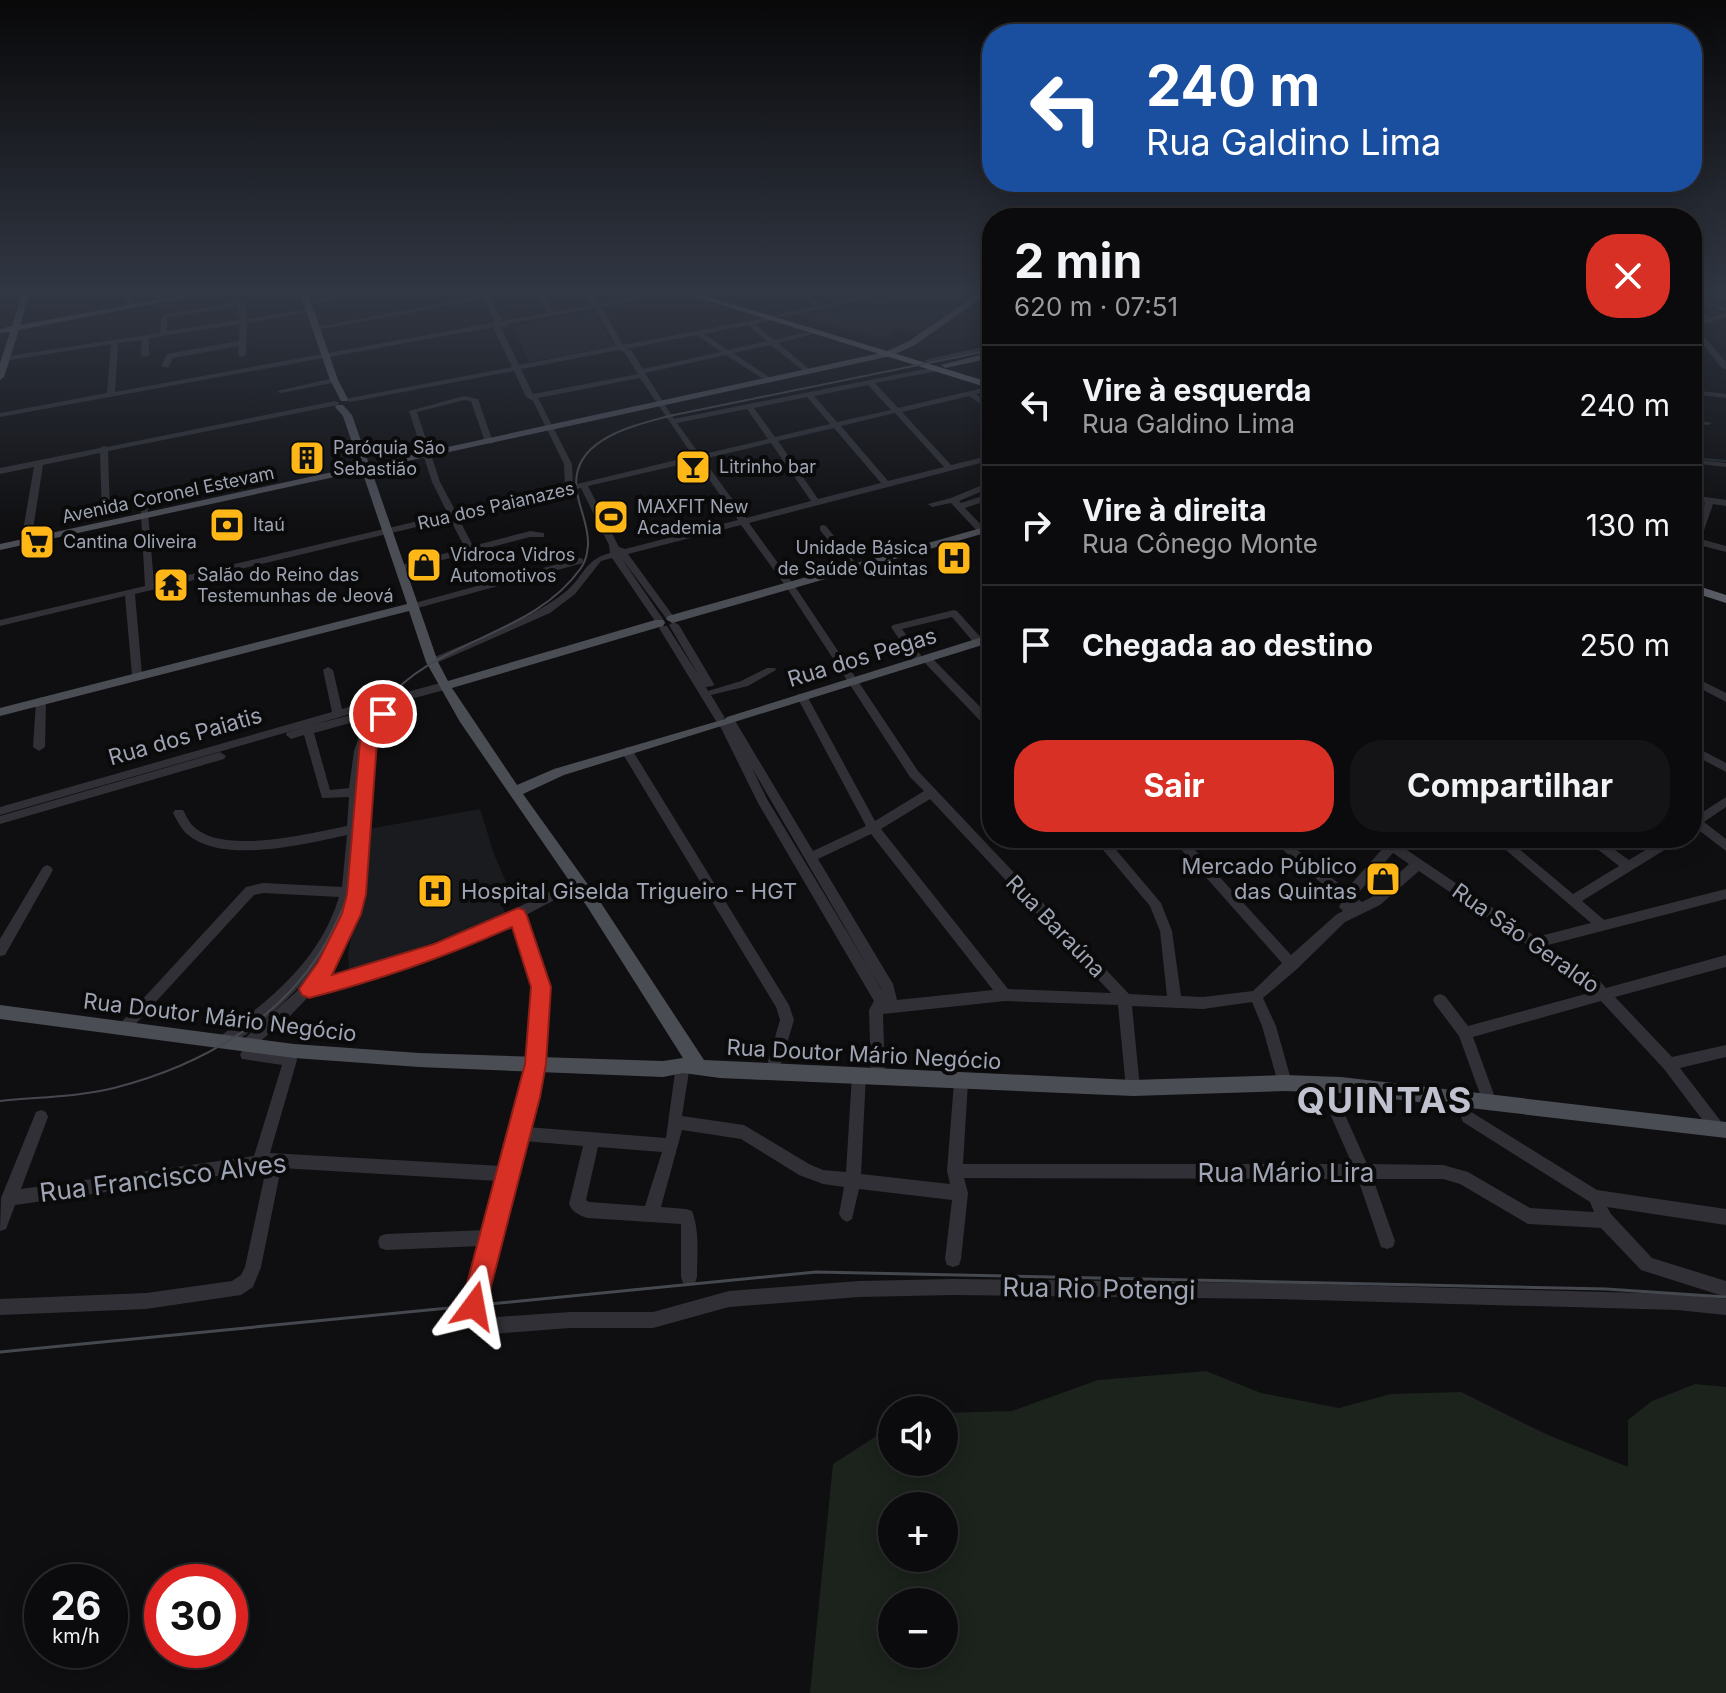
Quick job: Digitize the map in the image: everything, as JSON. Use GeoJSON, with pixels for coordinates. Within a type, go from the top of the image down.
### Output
{"type":"FeatureCollection","features":[{"type":"Feature","properties":{"kind":"highway"},"geometry":{"type":"LineString","coordinates":[[954,372],[982,383]]}},
{"type":"Feature","properties":{"kind":"highway"},"geometry":{"type":"LineString","coordinates":[[1702,591],[1726,599]]}},
{"type":"Feature","properties":{"kind":"highway"},"geometry":{"type":"LineString","coordinates":[[1702,602],[1726,609]]}},
{"type":"Feature","properties":{"kind":"main road"},"geometry":{"type":"LineString","coordinates":[[330,372],[432,662],[444,686],[514,792],[579,882],[683,1046],[685,1066]]}},
{"type":"Feature","properties":{"kind":"main road","name":"Avenida Coronel Estevam"},"geometry":{"type":"LineString","coordinates":[[0,547],[801,372]]}},
{"type":"Feature","properties":{"kind":"main road","name":"Rua dos Paiatis"},"geometry":{"type":"LineString","coordinates":[[444,686],[982,531]]}},
{"type":"Feature","properties":{"kind":"main road"},"geometry":{"type":"LineString","coordinates":[[0,712],[414,606]]}},
{"type":"Feature","properties":{"kind":"main road","name":"Rua dos Pegas"},"geometry":{"type":"LineString","coordinates":[[514,792],[559,772],[982,641]]}},
{"type":"Feature","properties":{"kind":"main road","name":"Rua Doutor Mário Negócio"},"geometry":{"type":"LineString","coordinates":[[0,1012],[224,1041],[248,1050],[663,1069],[685,1066],[961,1082],[1133,1088],[1324,1084],[1489,1100],[1722,1129]]}},
{"type":"Feature","properties":{"kind":"main road"},"geometry":{"type":"LineString","coordinates":[[683,1046],[711,1061],[717,1069]]}},
{"type":"Feature","properties":{"kind":"street"},"geometry":{"type":"LineString","coordinates":[[111,395],[113,372]]}},
{"type":"Feature","properties":{"kind":"street"},"geometry":{"type":"LineString","coordinates":[[0,415],[235,372]]}},
{"type":"Feature","properties":{"kind":"street"},"geometry":{"type":"LineString","coordinates":[[0,471],[500,372]]}},
{"type":"Feature","properties":{"kind":"street"},"geometry":{"type":"LineString","coordinates":[[522,372],[568,464],[569,489]]}},
{"type":"Feature","properties":{"kind":"street"},"geometry":{"type":"LineString","coordinates":[[535,398],[650,372]]}},
{"type":"Feature","properties":{"kind":"street"},"geometry":{"type":"LineString","coordinates":[[756,372],[766,379]]}},
{"type":"Feature","properties":{"kind":"street"},"geometry":{"type":"LineString","coordinates":[[672,422],[907,372]]}},
{"type":"Feature","properties":{"kind":"street","name":"Rua Baraúna"},"geometry":{"type":"LineString","coordinates":[[642,374],[672,422],[854,680],[899,754],[930,793],[982,848]]}},
{"type":"Feature","properties":{"kind":"street"},"geometry":{"type":"LineString","coordinates":[[281,391],[334,380]]}},
{"type":"Feature","properties":{"kind":"street"},"geometry":{"type":"LineString","coordinates":[[869,381],[949,468]]}},
{"type":"Feature","properties":{"kind":"street","name":"Rua dos Paianazes"},"geometry":{"type":"LineString","coordinates":[[0,623],[982,390]]}},
{"type":"Feature","properties":{"kind":"street"},"geometry":{"type":"LineString","coordinates":[[970,393],[982,402]]}},
{"type":"Feature","properties":{"kind":"street"},"geometry":{"type":"LineString","coordinates":[[1702,393],[1726,396]]}},
{"type":"Feature","properties":{"kind":"street"},"geometry":{"type":"LineString","coordinates":[[809,394],[886,484]]}},
{"type":"Feature","properties":{"kind":"street"},"geometry":{"type":"LineString","coordinates":[[470,550],[451,517],[413,411],[464,398],[474,399],[489,442]]}},
{"type":"Feature","properties":{"kind":"street"},"geometry":{"type":"LineString","coordinates":[[749,406],[816,502]]}},
{"type":"Feature","properties":{"kind":"street"},"geometry":{"type":"LineString","coordinates":[[1702,422],[1708,423]]}},
{"type":"Feature","properties":{"kind":"street"},"geometry":{"type":"LineString","coordinates":[[15,468],[104,450]]}},
{"type":"Feature","properties":{"kind":"street"},"geometry":{"type":"LineString","coordinates":[[104,450],[106,514]]}},
{"type":"Feature","properties":{"kind":"street"},"geometry":{"type":"LineString","coordinates":[[1702,456],[1726,465]]}},
{"type":"Feature","properties":{"kind":"street"},"geometry":{"type":"LineString","coordinates":[[1702,460],[1726,457]]}},
{"type":"Feature","properties":{"kind":"street"},"geometry":{"type":"LineString","coordinates":[[432,662],[547,611],[572,592],[592,563],[618,550],[982,460]]}},
{"type":"Feature","properties":{"kind":"street"},"geometry":{"type":"LineString","coordinates":[[26,542],[39,464]]}},
{"type":"Feature","properties":{"kind":"street"},"geometry":{"type":"LineString","coordinates":[[584,486],[618,550],[713,692],[762,800],[883,1006]]}},
{"type":"Feature","properties":{"kind":"street"},"geometry":{"type":"LineString","coordinates":[[956,503],[982,489]]}},
{"type":"Feature","properties":{"kind":"street"},"geometry":{"type":"LineString","coordinates":[[932,504],[982,498]]}},
{"type":"Feature","properties":{"kind":"street"},"geometry":{"type":"LineString","coordinates":[[1702,500],[1726,503]]}},
{"type":"Feature","properties":{"kind":"street"},"geometry":{"type":"LineString","coordinates":[[143,501],[150,588]]}},
{"type":"Feature","properties":{"kind":"street"},"geometry":{"type":"LineString","coordinates":[[1702,524],[1710,501]]}},
{"type":"Feature","properties":{"kind":"street"},"geometry":{"type":"LineString","coordinates":[[956,503],[982,526]]}},
{"type":"Feature","properties":{"kind":"street"},"geometry":{"type":"LineString","coordinates":[[823,528],[855,568]]}},
{"type":"Feature","properties":{"kind":"street"},"geometry":{"type":"LineString","coordinates":[[401,568],[530,534],[541,535]]}},
{"type":"Feature","properties":{"kind":"street"},"geometry":{"type":"LineString","coordinates":[[1702,547],[1726,549]]}},
{"type":"Feature","properties":{"kind":"street"},"geometry":{"type":"LineString","coordinates":[[414,606],[580,561]]}},
{"type":"Feature","properties":{"kind":"street"},"geometry":{"type":"LineString","coordinates":[[130,593],[137,675]]}},
{"type":"Feature","properties":{"kind":"street"},"geometry":{"type":"LineString","coordinates":[[982,637],[954,613],[896,627],[922,659],[982,716]]}},
{"type":"Feature","properties":{"kind":"street"},"geometry":{"type":"LineString","coordinates":[[667,624],[888,988],[883,1006],[878,1076]]}},
{"type":"Feature","properties":{"kind":"street"},"geometry":{"type":"LineString","coordinates":[[328,670],[338,713]]}},
{"type":"Feature","properties":{"kind":"street"},"geometry":{"type":"LineString","coordinates":[[713,692],[744,684],[771,670]]}},
{"type":"Feature","properties":{"kind":"street"},"geometry":{"type":"LineString","coordinates":[[1702,685],[1726,698]]}},
{"type":"Feature","properties":{"kind":"street","name":"Rua dos Paiatis"},"geometry":{"type":"LineString","coordinates":[[307,726],[338,713],[388,703],[444,686]]}},
{"type":"Feature","properties":{"kind":"street"},"geometry":{"type":"LineString","coordinates":[[802,697],[873,828],[1005,995]]}},
{"type":"Feature","properties":{"kind":"street"},"geometry":{"type":"LineString","coordinates":[[39,747],[41,701]]}},
{"type":"Feature","properties":{"kind":"street"},"geometry":{"type":"LineString","coordinates":[[224,1041],[278,1001],[299,979],[325,943],[347,892],[360,744],[373,713],[388,703]]}},
{"type":"Feature","properties":{"kind":"street"},"geometry":{"type":"LineString","coordinates":[[248,1050],[309,989],[325,968],[352,914],[369,741],[388,703]]}},
{"type":"Feature","properties":{"kind":"street","name":"Rua dos Paiatis"},"geometry":{"type":"LineString","coordinates":[[5,814],[307,726],[373,713]]}},
{"type":"Feature","properties":{"kind":"street"},"geometry":{"type":"LineString","coordinates":[[307,726],[326,795],[355,792]]}},
{"type":"Feature","properties":{"kind":"street"},"geometry":{"type":"LineString","coordinates":[[627,751],[787,1015],[772,1072]]}},
{"type":"Feature","properties":{"kind":"street"},"geometry":{"type":"LineString","coordinates":[[1702,755],[1726,768]]}},
{"type":"Feature","properties":{"kind":"street"},"geometry":{"type":"LineString","coordinates":[[811,857],[873,828],[930,793]]}},
{"type":"Feature","properties":{"kind":"street"},"geometry":{"type":"LineString","coordinates":[[1702,818],[1726,801]]}},
{"type":"Feature","properties":{"kind":"street"},"geometry":{"type":"LineString","coordinates":[[179,813],[193,833],[226,844],[273,844],[352,829]]}},
{"type":"Feature","properties":{"kind":"street"},"geometry":{"type":"LineString","coordinates":[[1702,830],[1726,846]]}},
{"type":"Feature","properties":{"kind":"street","name":"Rua Baraúna"},"geometry":{"type":"LineString","coordinates":[[982,848],[1124,998]]}},
{"type":"Feature","properties":{"kind":"street"},"geometry":{"type":"LineString","coordinates":[[1108,848],[1155,903],[1166,931],[1175,1002]]}},
{"type":"Feature","properties":{"kind":"street"},"geometry":{"type":"LineString","coordinates":[[1186,848],[1292,965]]}},
{"type":"Feature","properties":{"kind":"street"},"geometry":{"type":"LineString","coordinates":[[1287,848],[1361,909]]}},
{"type":"Feature","properties":{"kind":"street"},"geometry":{"type":"LineString","coordinates":[[1341,918],[1348,900],[1381,848]]}},
{"type":"Feature","properties":{"kind":"street","name":"Rua São Geraldo"},"geometry":{"type":"LineString","coordinates":[[1396,848],[1537,942],[1605,994],[1669,1064],[1722,1129]]}},
{"type":"Feature","properties":{"kind":"street"},"geometry":{"type":"LineString","coordinates":[[1510,848],[1603,926]]}},
{"type":"Feature","properties":{"kind":"street"},"geometry":{"type":"LineString","coordinates":[[1603,848],[1629,867]]}},
{"type":"Feature","properties":{"kind":"street"},"geometry":{"type":"LineString","coordinates":[[1572,901],[1659,848]]}},
{"type":"Feature","properties":{"kind":"street"},"geometry":{"type":"LineString","coordinates":[[883,1006],[1005,995],[1175,1002],[1221,1002],[1256,996],[1341,918],[1376,901],[1418,864]]}},
{"type":"Feature","properties":{"kind":"street"},"geometry":{"type":"LineString","coordinates":[[0,951],[47,870]]}},
{"type":"Feature","properties":{"kind":"street"},"geometry":{"type":"LineString","coordinates":[[309,989],[374,973],[440,950],[518,916],[579,882]]}},
{"type":"Feature","properties":{"kind":"street"},"geometry":{"type":"LineString","coordinates":[[124,1027],[250,891],[270,888],[347,892]]}},
{"type":"Feature","properties":{"kind":"street"},"geometry":{"type":"LineString","coordinates":[[1537,942],[1726,894]]}},
{"type":"Feature","properties":{"kind":"street"},"geometry":{"type":"LineString","coordinates":[[386,1242],[490,1238],[520,1134],[536,1064],[541,987],[518,916]]}},
{"type":"Feature","properties":{"kind":"street"},"geometry":{"type":"LineString","coordinates":[[1465,1033],[1726,961]]}},
{"type":"Feature","properties":{"kind":"street"},"geometry":{"type":"LineString","coordinates":[[1256,996],[1269,1026],[1285,1083]]}},
{"type":"Feature","properties":{"kind":"street"},"geometry":{"type":"LineString","coordinates":[[1124,998],[1133,1088]]}},
{"type":"Feature","properties":{"kind":"street"},"geometry":{"type":"LineString","coordinates":[[1440,1000],[1465,1033],[1489,1100]]}},
{"type":"Feature","properties":{"kind":"street"},"geometry":{"type":"LineString","coordinates":[[0,1307],[146,1301],[220,1292],[242,1285],[253,1267],[268,1161],[290,1063],[290,1060],[248,1050]]}},
{"type":"Feature","properties":{"kind":"street"},"geometry":{"type":"LineString","coordinates":[[1669,1064],[1726,1051]]}},
{"type":"Feature","properties":{"kind":"street"},"geometry":{"type":"LineString","coordinates":[[651,1214],[675,1132],[674,1122],[685,1066]]}},
{"type":"Feature","properties":{"kind":"street"},"geometry":{"type":"LineString","coordinates":[[847,1214],[853,1179],[859,1075]]}},
{"type":"Feature","properties":{"kind":"street"},"geometry":{"type":"LineString","coordinates":[[953,1259],[960,1193],[955,1171],[961,1082]]}},
{"type":"Feature","properties":{"kind":"street"},"geometry":{"type":"LineString","coordinates":[[1324,1084],[1364,1174],[1387,1241]]}},
{"type":"Feature","properties":{"kind":"street"},"geometry":{"type":"LineString","coordinates":[[0,1223],[41,1117]]}},
{"type":"Feature","properties":{"kind":"street"},"geometry":{"type":"LineString","coordinates":[[1468,1117],[1595,1197],[1726,1217]]}},
{"type":"Feature","properties":{"kind":"street"},"geometry":{"type":"LineString","coordinates":[[674,1122],[744,1132],[804,1170],[837,1179],[960,1193]]}},
{"type":"Feature","properties":{"kind":"street"},"geometry":{"type":"LineString","coordinates":[[520,1134],[670,1145]]}},
{"type":"Feature","properties":{"kind":"street"},"geometry":{"type":"LineString","coordinates":[[592,1140],[577,1204],[587,1210],[686,1217],[689,1226],[689,1277]]}},
{"type":"Feature","properties":{"kind":"street","name":"Rua Francisco Alves"},"geometry":{"type":"LineString","coordinates":[[9,1198],[268,1161],[509,1174]]}},
{"type":"Feature","properties":{"kind":"street","name":"Rua Mário Lira"},"geometry":{"type":"LineString","coordinates":[[955,1171],[1051,1169],[1453,1174],[1528,1216],[1605,1220]]}},
{"type":"Feature","properties":{"kind":"street"},"geometry":{"type":"LineString","coordinates":[[1595,1197],[1605,1220],[1647,1264],[1726,1289]]}},
{"type":"Feature","properties":{"kind":"street","name":"Rua Rio Potengi"},"geometry":{"type":"LineString","coordinates":[[490,1238],[474,1306],[472,1321],[476,1325],[653,1320],[729,1299],[859,1289],[953,1287],[1290,1291],[1677,1302],[1726,1307]]}},
{"type":"Feature","properties":{"kind":"shaded area","name":"Hospital Giselda Trigueiro - HGT"},"geometry":{"type":"Polygon","coordinates":[[[480,809],[512,896],[500,900],[506,915],[349,974],[348,953],[363,877],[368,829],[480,809]]]}},
{"type":"Feature","properties":{"kind":"shaded area"},"geometry":{"type":"Polygon","coordinates":[[[1206,1371],[1261,1393],[1339,1408],[1391,1394],[1461,1392],[1548,1435],[1628,1467],[1628,1420],[1652,1401],[1695,1384],[1726,1387],[1726,1693],[810,1693],[833,1464],[878,1435],[878,1476],[958,1476],[958,1413],[1012,1411],[1098,1380],[1206,1371]]]}},
{"type":"Feature","properties":{"kind":"waterway"},"geometry":{"type":"LineString","coordinates":[[1702,459],[1726,461]]}},
{"type":"Feature","properties":{"kind":"tram line"},"geometry":{"type":"LineString","coordinates":[[0,1101],[86,1093],[146,1079],[208,1053],[263,1016],[287,994],[309,969],[327,941],[347,896],[353,867],[360,761],[373,721],[384,703],[405,681],[430,664],[537,609],[561,591],[581,568],[587,554],[588,538],[577,492],[577,474],[582,460],[592,448],[621,431],[669,416],[884,372]]}},
{"type":"Feature","properties":{"kind":"tram line"},"geometry":{"type":"LineString","coordinates":[[0,1352],[816,1272],[1606,1289],[1726,1297]]}},
{"type":"Feature","properties":{"kind":"place","name":"Paróquia São Sebastião"},"geometry":{"type":"Point","coordinates":[307,458]}},
{"type":"Feature","properties":{"kind":"place","name":"Litrinho bar"},"geometry":{"type":"Point","coordinates":[693,467]}},
{"type":"Feature","properties":{"kind":"place","name":"MAXFIT New Academia"},"geometry":{"type":"Point","coordinates":[611,517]}},
{"type":"Feature","properties":{"kind":"place","name":"Itaú"},"geometry":{"type":"Point","coordinates":[227,525]}},
{"type":"Feature","properties":{"kind":"place","name":"Cantina Oliveira"},"geometry":{"type":"Point","coordinates":[37,542]}},
{"type":"Feature","properties":{"kind":"place","name":"Unidade Básica de Saúde Quintas"},"geometry":{"type":"Point","coordinates":[954,558]}},
{"type":"Feature","properties":{"kind":"place","name":"Vidroca Vidros Automotivos"},"geometry":{"type":"Point","coordinates":[424,565]}},
{"type":"Feature","properties":{"kind":"place","name":"Salão do Reino das Testemunhas de Jeová"},"geometry":{"type":"Point","coordinates":[171,585]}},
{"type":"Feature","properties":{"kind":"place","name":"Mercado Público das Quintas"},"geometry":{"type":"Point","coordinates":[1383,879]}},
{"type":"Feature","properties":{"kind":"place","name":"Hospital Giselda Trigueiro - HGT"},"geometry":{"type":"Point","coordinates":[435,891]}},
{"type":"Feature","properties":{"kind":"district","name":"QUINTAS"},"geometry":{"type":"Point","coordinates":[1385,1100]}},
{"type":"Feature","properties":{"kind":"route"},"geometry":{"type":"LineString","coordinates":[[383,714],[369,741],[352,914],[325,968],[309,989],[374,973],[440,950],[518,916],[541,987],[536,1064],[474,1306]]}}]}
